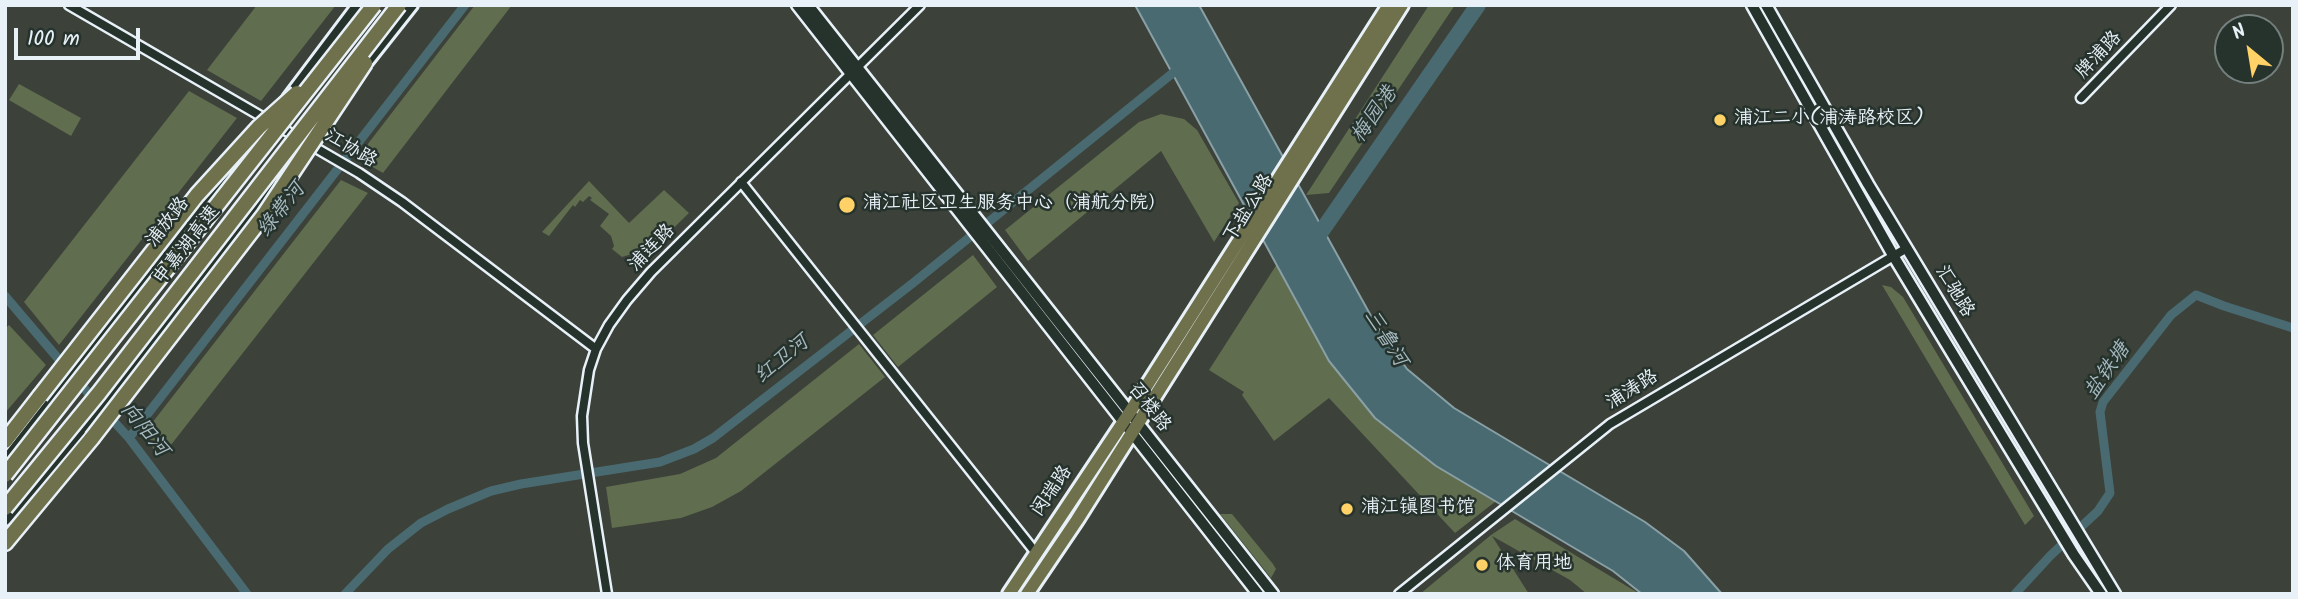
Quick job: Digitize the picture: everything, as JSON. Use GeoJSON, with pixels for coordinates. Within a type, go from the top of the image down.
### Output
{"type":"FeatureCollection","features":[{"type":"Feature","properties":{"kind":"highway","name":"申嘉湖高速"},"geometry":{"type":"LineString","coordinates":[[5,475],[374,5]]}},
{"type":"Feature","properties":{"kind":"highway","name":"申嘉湖高速"},"geometry":{"type":"LineString","coordinates":[[5,508],[107,382],[399,5]]}},
{"type":"Feature","properties":{"kind":"highway"},"geometry":{"type":"LineString","coordinates":[[5,542],[92,438],[264,215],[370,55],[399,5]]}},
{"type":"Feature","properties":{"kind":"highway"},"geometry":{"type":"LineString","coordinates":[[5,441],[197,195],[259,127],[322,72]]}},
{"type":"Feature","properties":{"kind":"main road","name":"浦放路"},"geometry":{"type":"LineString","coordinates":[[5,461],[358,5]]}},
{"type":"Feature","properties":{"kind":"main road"},"geometry":{"type":"LineString","coordinates":[[5,520],[88,421],[412,5]]}},
{"type":"Feature","properties":{"kind":"main road","name":"下盐公路"},"geometry":{"type":"LineString","coordinates":[[1135,428],[1254,239],[1291,170],[1389,5]]}},
{"type":"Feature","properties":{"kind":"main road","name":"下盐公路"},"geometry":{"type":"LineString","coordinates":[[1126,417],[1248,225],[1291,170],[1402,5]]}},
{"type":"Feature","properties":{"kind":"main road","name":"闵瑞路"},"geometry":{"type":"LineString","coordinates":[[1009,594],[1126,417]]}},
{"type":"Feature","properties":{"kind":"main road","name":"闵瑞路"},"geometry":{"type":"LineString","coordinates":[[1027,594],[1135,428]]}},
{"type":"Feature","properties":{"kind":"street","name":"江协路"},"geometry":{"type":"LineString","coordinates":[[69,5],[359,173],[402,202],[596,349]]}},
{"type":"Feature","properties":{"kind":"street"},"geometry":{"type":"LineString","coordinates":[[797,5],[854,70]]}},
{"type":"Feature","properties":{"kind":"street"},"geometry":{"type":"LineString","coordinates":[[808,5],[854,70]]}},
{"type":"Feature","properties":{"kind":"street","name":"浦连路"},"geometry":{"type":"LineString","coordinates":[[607,594],[585,453],[582,416],[584,394],[596,349],[609,325],[651,272],[920,5]]}},
{"type":"Feature","properties":{"kind":"street","name":"汇驰路"},"geometry":{"type":"LineString","coordinates":[[1752,5],[1894,257],[2074,555],[2101,594]]}},
{"type":"Feature","properties":{"kind":"street","name":"汇驰路"},"geometry":{"type":"LineString","coordinates":[[1766,5],[1907,248],[2115,594]]}},
{"type":"Feature","properties":{"kind":"street","name":"牌浦路"},"geometry":{"type":"LineString","coordinates":[[2081,98],[2171,5]]}},
{"type":"Feature","properties":{"kind":"street","name":"召楼路"},"geometry":{"type":"LineString","coordinates":[[854,70],[1126,417],[1273,594]]}},
{"type":"Feature","properties":{"kind":"street"},"geometry":{"type":"LineString","coordinates":[[741,182],[1036,552]]}},
{"type":"Feature","properties":{"kind":"street","name":"浦涛路"},"geometry":{"type":"LineString","coordinates":[[1399,594],[1610,424],[1907,248]]}},
{"type":"Feature","properties":{"kind":"street","name":"召楼路"},"geometry":{"type":"LineString","coordinates":[[1135,428],[1258,594]]}},
{"type":"Feature","properties":{"kind":"green space"},"geometry":{"type":"Polygon","coordinates":[[[257,5],[336,5],[261,101],[207,70],[257,5]]]}},
{"type":"Feature","properties":{"kind":"green space"},"geometry":{"type":"Polygon","coordinates":[[[475,5],[512,5],[383,173],[357,158],[475,5]]]}},
{"type":"Feature","properties":{"kind":"green space"},"geometry":{"type":"Polygon","coordinates":[[[1429,5],[1455,5],[1329,193],[1306,195],[1429,5]]]}},
{"type":"Feature","properties":{"kind":"green space"},"geometry":{"type":"Polygon","coordinates":[[[19,84],[81,118],[71,136],[9,100],[19,84]]]}},
{"type":"Feature","properties":{"kind":"green space"},"geometry":{"type":"Polygon","coordinates":[[[189,91],[237,118],[59,345],[24,302],[189,91]]]}},
{"type":"Feature","properties":{"kind":"green space"},"geometry":{"type":"Polygon","coordinates":[[[1161,114],[1184,119],[1197,130],[1239,203],[1214,242],[1161,151],[1028,261],[1005,230],[1139,122],[1161,114]]]}},
{"type":"Feature","properties":{"kind":"green space"},"geometry":{"type":"Polygon","coordinates":[[[341,180],[368,193],[167,450],[154,451],[149,438],[152,423],[341,180]]]}},
{"type":"Feature","properties":{"kind":"green space"},"geometry":{"type":"Polygon","coordinates":[[[589,181],[629,223],[664,190],[689,213],[642,259],[635,253],[622,257],[612,249],[614,246],[611,236],[600,226],[609,214],[590,200],[592,198],[589,196],[583,202],[580,200],[575,207],[573,205],[549,236],[542,232],[589,181]]]}},
{"type":"Feature","properties":{"kind":"green space"},"geometry":{"type":"Polygon","coordinates":[[[973,255],[997,287],[898,367],[873,335],[973,255]]]}},
{"type":"Feature","properties":{"kind":"green space"},"geometry":{"type":"Polygon","coordinates":[[[1277,264],[1522,481],[1455,533],[1329,398],[1274,441],[1242,395],[1244,392],[1209,370],[1277,264]]]}},
{"type":"Feature","properties":{"kind":"green space"},"geometry":{"type":"Polygon","coordinates":[[[1882,285],[1891,287],[1903,297],[2034,516],[2025,525],[1882,285]]]}},
{"type":"Feature","properties":{"kind":"green space"},"geometry":{"type":"Polygon","coordinates":[[[9,325],[46,365],[5,413],[5,329],[9,325]]]}},
{"type":"Feature","properties":{"kind":"green space"},"geometry":{"type":"Polygon","coordinates":[[[859,344],[885,377],[741,491],[712,507],[681,518],[612,528],[606,487],[680,474],[716,458],[859,344]]]}},
{"type":"Feature","properties":{"kind":"green space"},"geometry":{"type":"Polygon","coordinates":[[[1220,514],[1232,514],[1273,564],[1276,569],[1271,578],[1220,514]]]}},
{"type":"Feature","properties":{"kind":"green space"},"geometry":{"type":"Polygon","coordinates":[[[1515,519],[1640,594],[1587,594],[1570,580],[1492,536],[1529,594],[1420,594],[1491,535],[1515,519]]]}},
{"type":"Feature","properties":{"kind":"water","name":"三鲁河"},"geometry":{"type":"Polygon","coordinates":[[[1135,5],[1199,5],[1376,325],[1407,369],[1454,408],[1645,522],[1684,551],[1722,594],[1642,594],[1613,571],[1436,466],[1375,418],[1329,361],[1135,5]]]}},
{"type":"Feature","properties":{"kind":"waterway","name":"绿带河"},"geometry":{"type":"LineString","coordinates":[[129,438],[465,5]]}},
{"type":"Feature","properties":{"kind":"waterway","name":"梅园港"},"geometry":{"type":"LineString","coordinates":[[1312,245],[1478,5]]}},
{"type":"Feature","properties":{"kind":"waterway","name":"红卫河"},"geometry":{"type":"LineString","coordinates":[[345,594],[388,549],[421,523],[448,509],[491,491],[521,484],[660,462],[694,449],[713,438],[913,283],[1179,68]]}},
{"type":"Feature","properties":{"kind":"waterway","name":"盐铁塘"},"geometry":{"type":"LineString","coordinates":[[2015,594],[2050,556],[2098,511],[2110,493],[2100,412],[2103,402],[2171,315],[2196,295],[2293,328]]}},
{"type":"Feature","properties":{"kind":"waterway","name":"向阳河"},"geometry":{"type":"LineString","coordinates":[[5,296],[67,369]]}},
{"type":"Feature","properties":{"kind":"waterway","name":"向阳河"},"geometry":{"type":"LineString","coordinates":[[76,379],[97,403]]}},
{"type":"Feature","properties":{"kind":"waterway","name":"向阳河"},"geometry":{"type":"LineString","coordinates":[[106,413],[129,438],[247,594]]}},
{"type":"Feature","properties":{"kind":"place","name":"浦江二小(浦涛路校区)"},"geometry":{"type":"Point","coordinates":[1720,120]}},
{"type":"Feature","properties":{"kind":"place","name":"浦江社区卫生服务中心（浦航分院）"},"geometry":{"type":"Point","coordinates":[847,205]}},
{"type":"Feature","properties":{"kind":"place","name":"浦江镇图书馆"},"geometry":{"type":"Point","coordinates":[1347,509]}},
{"type":"Feature","properties":{"kind":"place","name":"体育用地"},"geometry":{"type":"Point","coordinates":[1482,565]}}]}
